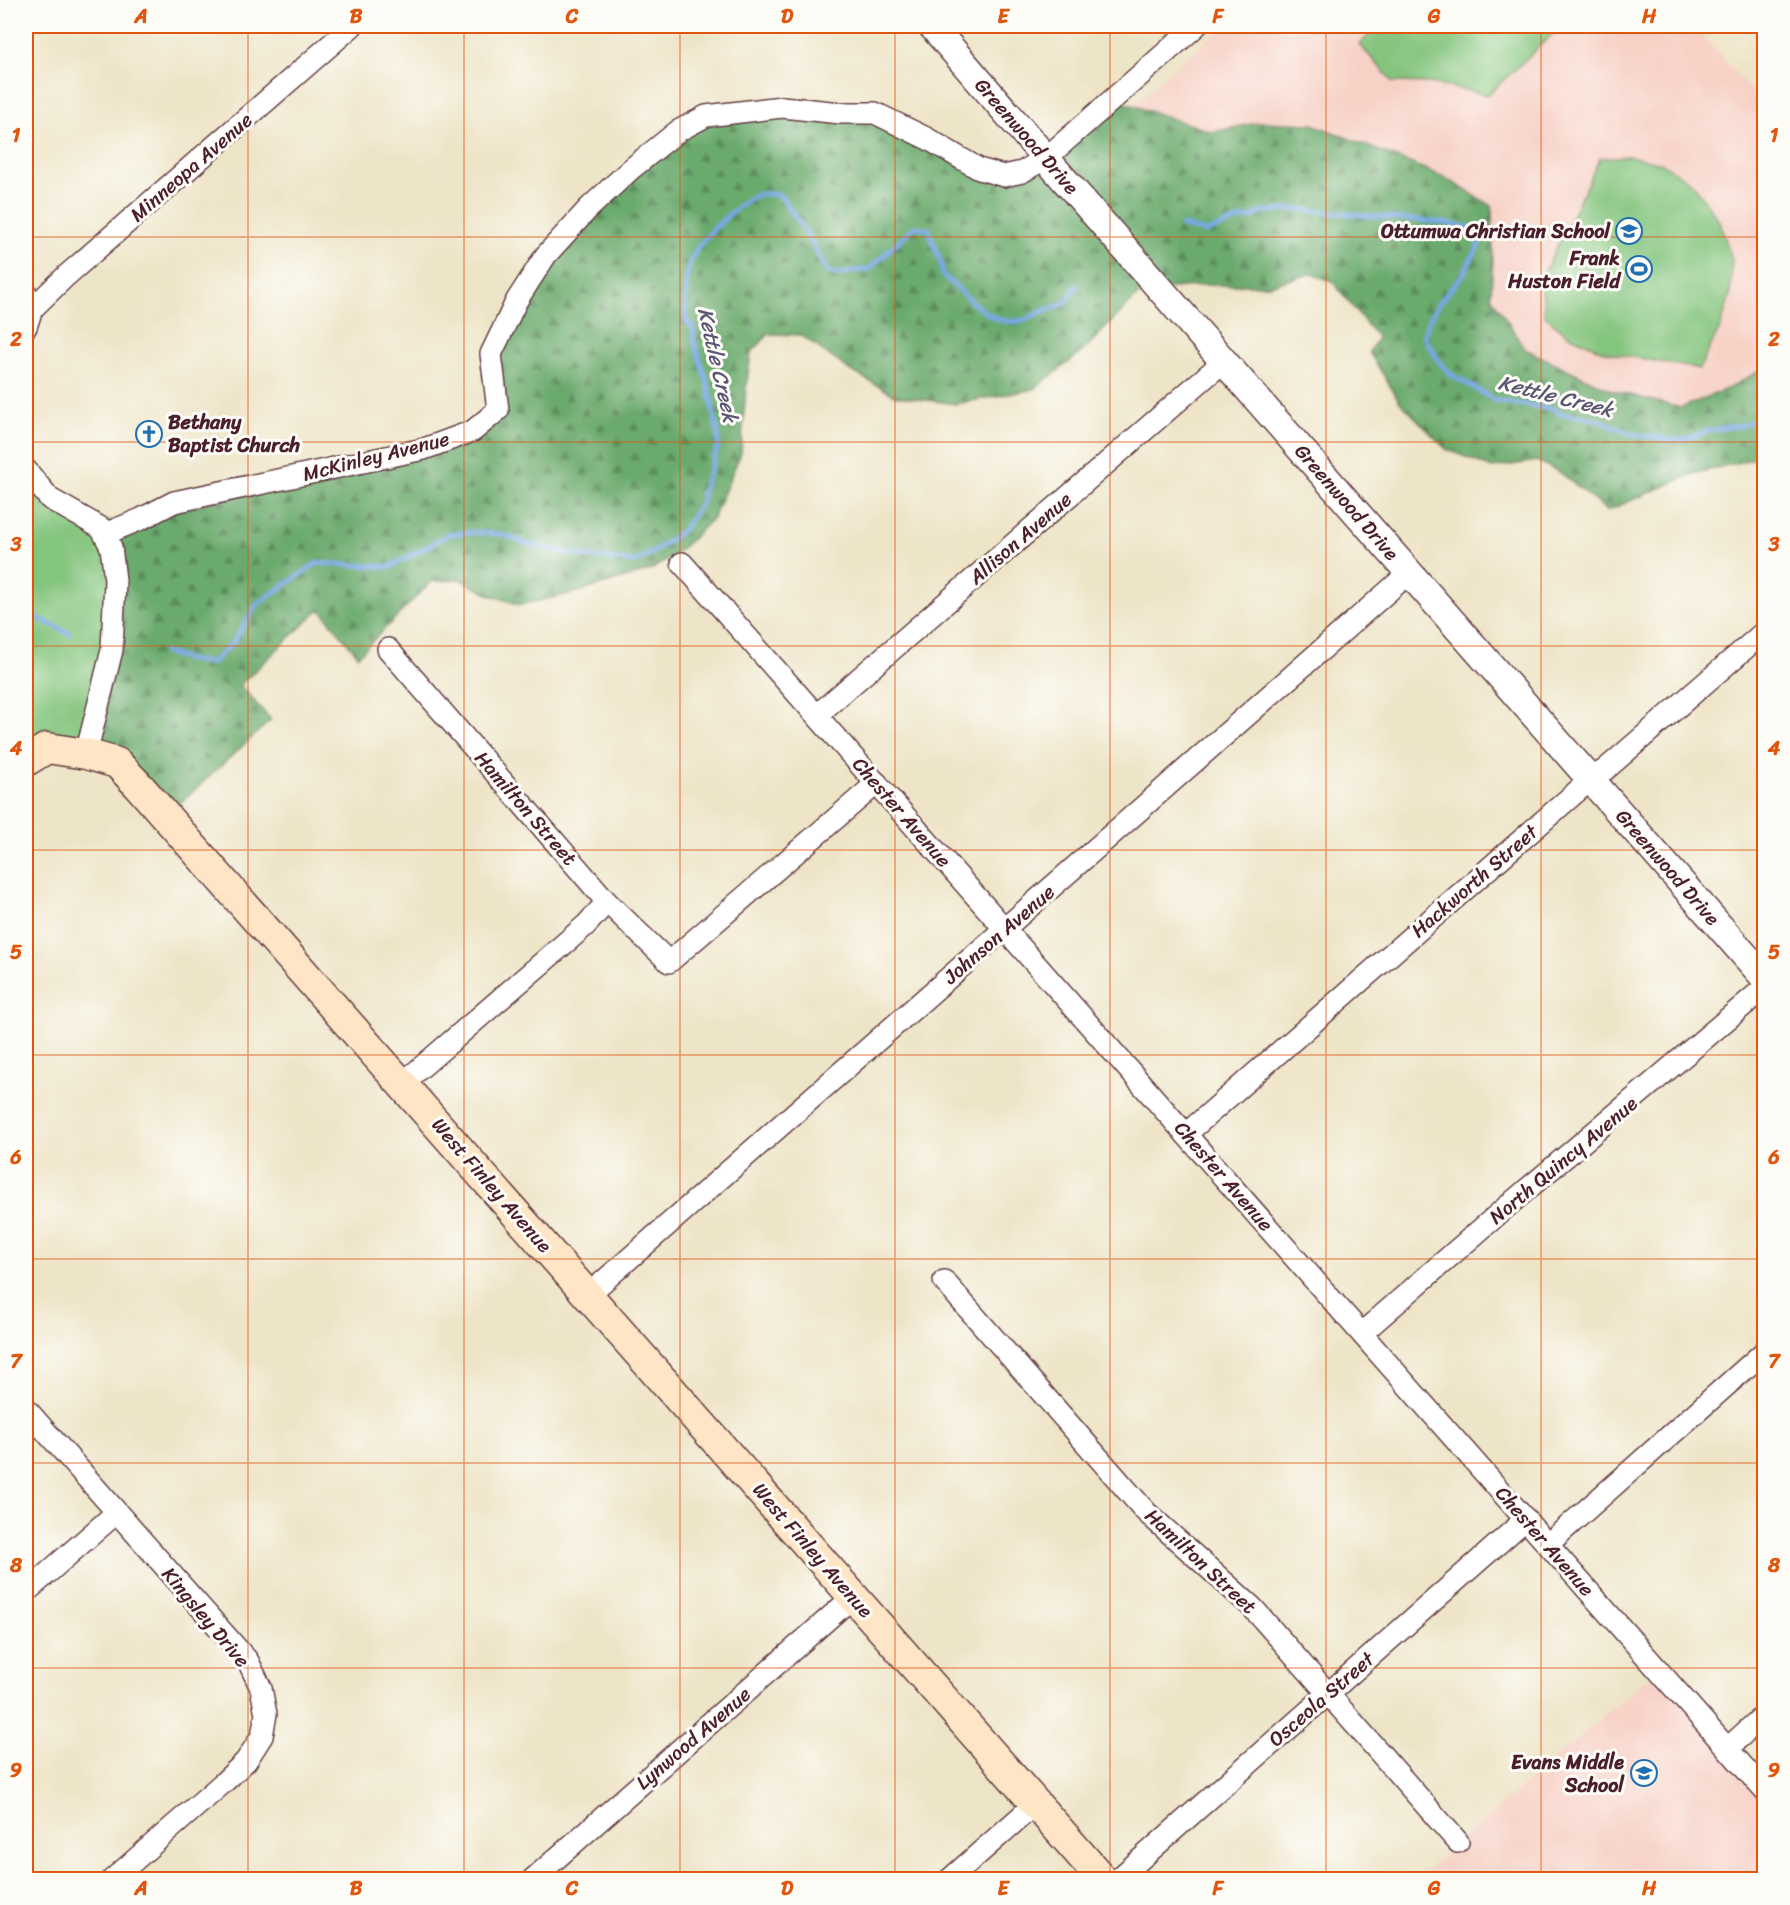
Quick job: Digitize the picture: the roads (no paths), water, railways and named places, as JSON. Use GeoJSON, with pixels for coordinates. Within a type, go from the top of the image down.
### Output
{"type":"FeatureCollection","features":[{"type":"Feature","properties":{"kind":"main road","name":"West Finley Avenue"},"geometry":{"type":"LineString","coordinates":[[26,761],[47,748],[86,754],[117,763],[140,786],[1103,1880]]}},
{"type":"Feature","properties":{"kind":"street","name":"Minneopa Avenue"},"geometry":{"type":"LineString","coordinates":[[28,310],[352,26]]}},
{"type":"Feature","properties":{"kind":"street","name":"Greenwood Drive"},"geometry":{"type":"LineString","coordinates":[[932,26],[1764,977]]}},
{"type":"Feature","properties":{"kind":"street","name":"McKinley Avenue"},"geometry":{"type":"LineString","coordinates":[[105,534],[174,502],[424,448],[473,431],[498,410],[491,354],[517,300],[546,255],[588,209],[631,169],[678,131],[706,116],[782,107],[841,113],[874,113],[928,139],[979,169],[1004,176],[1022,172],[1046,158],[1196,26]]}},
{"type":"Feature","properties":{"kind":"street","name":"Allison Avenue"},"geometry":{"type":"LineString","coordinates":[[817,715],[1224,361]]}},
{"type":"Feature","properties":{"kind":"street"},"geometry":{"type":"LineString","coordinates":[[26,470],[50,499],[101,528],[111,547],[115,580],[112,650],[86,754]]}},
{"type":"Feature","properties":{"kind":"street","name":"Chester Avenue"},"geometry":{"type":"LineString","coordinates":[[682,562],[1764,1790]]}},
{"type":"Feature","properties":{"kind":"street","name":"Johnson Avenue"},"geometry":{"type":"LineString","coordinates":[[589,1294],[1409,573]]}},
{"type":"Feature","properties":{"kind":"street","name":"Hackworth Street"},"geometry":{"type":"LineString","coordinates":[[1186,1134],[1591,779],[1606,769],[1764,632]]}},
{"type":"Feature","properties":{"kind":"street","name":"Hamilton Street"},"geometry":{"type":"LineString","coordinates":[[388,649],[607,902],[669,962],[877,783]]}},
{"type":"Feature","properties":{"kind":"street"},"geometry":{"type":"LineString","coordinates":[[403,1083],[586,925],[607,902]]}},
{"type":"Feature","properties":{"kind":"street","name":"North Quincy Avenue"},"geometry":{"type":"LineString","coordinates":[[1362,1333],[1764,988]]}},
{"type":"Feature","properties":{"kind":"street","name":"Hamilton Street"},"geometry":{"type":"LineString","coordinates":[[944,1281],[1146,1512],[1252,1607],[1458,1842]]}},
{"type":"Feature","properties":{"kind":"street"},"geometry":{"type":"LineString","coordinates":[[1548,1545],[1764,1352]]}},
{"type":"Feature","properties":{"kind":"street","name":"Kingsley Drive"},"geometry":{"type":"LineString","coordinates":[[26,1409],[248,1661],[261,1688],[266,1714],[262,1737],[246,1761],[112,1880]]}},
{"type":"Feature","properties":{"kind":"street"},"geometry":{"type":"LineString","coordinates":[[26,1592],[116,1513]]}},
{"type":"Feature","properties":{"kind":"street","name":"Osceola Street"},"geometry":{"type":"LineString","coordinates":[[1117,1880],[1526,1519]]}},
{"type":"Feature","properties":{"kind":"street","name":"Lynwood Avenue"},"geometry":{"type":"LineString","coordinates":[[532,1880],[854,1596]]}},
{"type":"Feature","properties":{"kind":"street"},"geometry":{"type":"LineString","coordinates":[[1728,1748],[1764,1715]]}},
{"type":"Feature","properties":{"kind":"street"},"geometry":{"type":"LineString","coordinates":[[949,1880],[1036,1803]]}},
{"type":"Feature","properties":{"kind":"waterway","name":"Kettle Creek"},"geometry":{"type":"LineString","coordinates":[[164,652],[188,660],[212,663],[234,641],[257,604],[317,563],[390,567],[450,534],[474,532],[504,535],[530,545],[583,556],[635,562],[652,553],[683,530],[702,501],[702,493],[718,446],[718,434],[708,385],[694,341],[693,327],[686,321],[688,268],[699,245],[714,229],[742,204],[759,194],[780,195],[805,231],[827,272],[840,274],[868,270],[914,227],[928,229],[941,263],[942,275],[979,308],[999,319],[1024,320],[1062,305],[1076,286]]}},
{"type":"Feature","properties":{"kind":"waterway","name":"Kettle Creek"},"geometry":{"type":"LineString","coordinates":[[1182,226],[1206,232],[1262,212],[1293,209],[1438,222],[1474,228],[1478,242],[1476,252],[1465,272],[1435,310],[1424,336],[1440,363],[1455,378],[1496,401],[1555,409],[1558,413],[1596,419],[1632,434],[1673,440],[1687,439],[1706,431],[1743,425],[1764,417]]}},
{"type":"Feature","properties":{"kind":"waterway","name":"Kettle Creek"},"geometry":{"type":"LineString","coordinates":[[26,612],[70,634]]}},
{"type":"Feature","properties":{"kind":"place","name":"Ottumwa Christian School"},"geometry":{"type":"Point","coordinates":[1629,231]}},
{"type":"Feature","properties":{"kind":"place","name":"Frank Huston Field"},"geometry":{"type":"Point","coordinates":[1639,269]}},
{"type":"Feature","properties":{"kind":"place","name":"Bethany Baptist Church"},"geometry":{"type":"Point","coordinates":[149,434]}},
{"type":"Feature","properties":{"kind":"place","name":"Evans Middle School"},"geometry":{"type":"Point","coordinates":[1644,1773]}}]}
